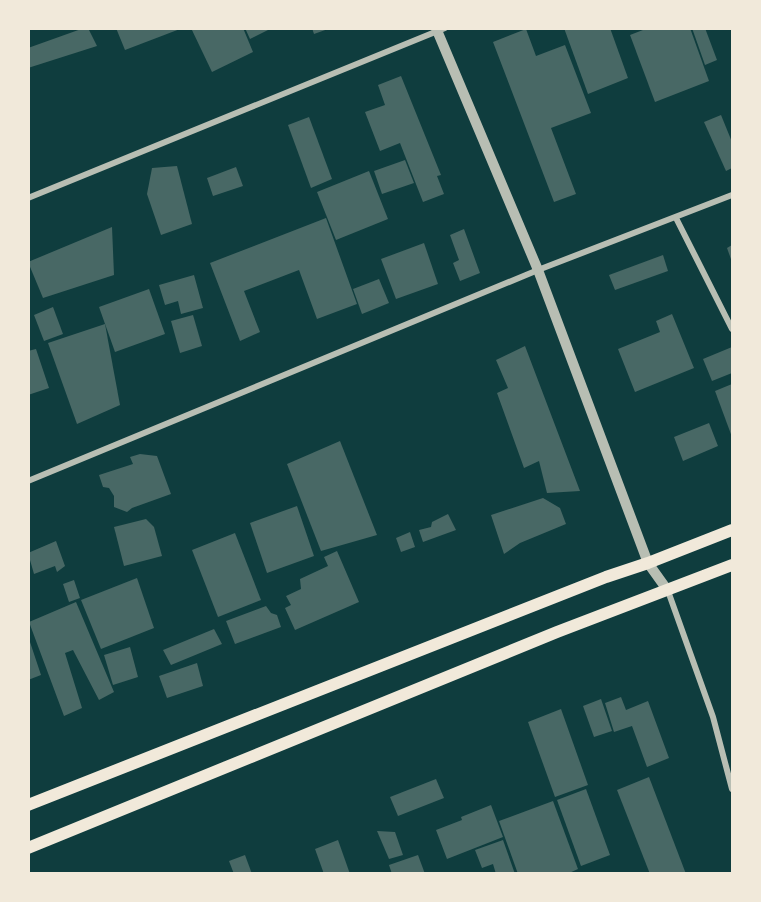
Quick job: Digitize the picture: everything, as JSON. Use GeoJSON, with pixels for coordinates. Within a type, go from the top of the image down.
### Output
{"type":"FeatureCollection","features":[{"type":"Feature","properties":{"kind":"main road"},"geometry":{"type":"LineString","coordinates":[[28,804],[606,577],[732,530]]}},
{"type":"Feature","properties":{"kind":"main road"},"geometry":{"type":"LineString","coordinates":[[28,848],[547,636],[732,565]]}},
{"type":"Feature","properties":{"kind":"street"},"geometry":{"type":"LineString","coordinates":[[28,198],[439,30],[538,270],[648,563],[668,591],[713,717],[732,789]]}},
{"type":"Feature","properties":{"kind":"street"},"geometry":{"type":"LineString","coordinates":[[28,482],[538,270],[732,195]]}},
{"type":"Feature","properties":{"kind":"street"},"geometry":{"type":"LineString","coordinates":[[676,218],[732,329]]}},
{"type":"Feature","properties":{"kind":"building"},"geometry":{"type":"Polygon","coordinates":[[[88,28],[97,46],[28,68],[28,48],[88,28]]]}},
{"type":"Feature","properties":{"kind":"building"},"geometry":{"type":"Polygon","coordinates":[[[116,28],[180,28],[180,29],[125,50],[116,28]]]}},
{"type":"Feature","properties":{"kind":"building"},"geometry":{"type":"Polygon","coordinates":[[[191,28],[243,28],[253,52],[212,72],[191,28]]]}},
{"type":"Feature","properties":{"kind":"building"},"geometry":{"type":"Polygon","coordinates":[[[245,28],[272,28],[250,39],[245,28]]]}},
{"type":"Feature","properties":{"kind":"building"},"geometry":{"type":"Polygon","coordinates":[[[312,28],[328,28],[328,29],[314,34],[312,28]]]}},
{"type":"Feature","properties":{"kind":"building"},"geometry":{"type":"Polygon","coordinates":[[[564,28],[610,28],[628,78],[588,94],[564,28]]]}},
{"type":"Feature","properties":{"kind":"building"},"geometry":{"type":"Polygon","coordinates":[[[648,28],[690,28],[709,81],[655,102],[630,35],[648,28]]]}},
{"type":"Feature","properties":{"kind":"building"},"geometry":{"type":"Polygon","coordinates":[[[692,28],[705,28],[717,60],[705,65],[692,28]]]}},
{"type":"Feature","properties":{"kind":"building"},"geometry":{"type":"Polygon","coordinates":[[[526,29],[536,56],[565,45],[591,113],[551,128],[576,194],[554,202],[493,42],[526,29]]]}},
{"type":"Feature","properties":{"kind":"building"},"geometry":{"type":"Polygon","coordinates":[[[401,76],[441,175],[437,176],[444,194],[423,202],[400,143],[380,151],[365,112],[385,105],[378,85],[401,76]]]}},
{"type":"Feature","properties":{"kind":"building"},"geometry":{"type":"Polygon","coordinates":[[[721,115],[732,142],[732,168],[726,171],[704,122],[721,115]]]}},
{"type":"Feature","properties":{"kind":"building"},"geometry":{"type":"Polygon","coordinates":[[[309,117],[332,179],[311,188],[288,125],[309,117]]]}},
{"type":"Feature","properties":{"kind":"building"},"geometry":{"type":"Polygon","coordinates":[[[405,160],[414,183],[382,194],[374,171],[405,160]]]}},
{"type":"Feature","properties":{"kind":"building"},"geometry":{"type":"Polygon","coordinates":[[[177,166],[192,224],[161,235],[147,194],[152,168],[177,166]]]}},
{"type":"Feature","properties":{"kind":"building"},"geometry":{"type":"Polygon","coordinates":[[[236,167],[243,186],[213,196],[207,178],[236,167]]]}},
{"type":"Feature","properties":{"kind":"building"},"geometry":{"type":"Polygon","coordinates":[[[369,171],[388,219],[336,240],[317,192],[369,171]]]}},
{"type":"Feature","properties":{"kind":"building"},"geometry":{"type":"Polygon","coordinates":[[[326,218],[357,304],[317,319],[299,270],[244,291],[260,332],[240,341],[210,263],[326,218]]]}},
{"type":"Feature","properties":{"kind":"building"},"geometry":{"type":"Polygon","coordinates":[[[112,227],[114,275],[43,298],[28,262],[112,227]]]}},
{"type":"Feature","properties":{"kind":"building"},"geometry":{"type":"Polygon","coordinates":[[[464,229],[480,273],[460,281],[453,263],[459,260],[450,235],[464,229]]]}},
{"type":"Feature","properties":{"kind":"building"},"geometry":{"type":"Polygon","coordinates":[[[424,243],[438,284],[396,299],[381,259],[424,243]]]}},
{"type":"Feature","properties":{"kind":"building"},"geometry":{"type":"Polygon","coordinates":[[[732,245],[732,262],[727,248],[732,245]]]}},
{"type":"Feature","properties":{"kind":"building"},"geometry":{"type":"Polygon","coordinates":[[[663,255],[668,271],[615,290],[609,275],[663,255]]]}},
{"type":"Feature","properties":{"kind":"building"},"geometry":{"type":"Polygon","coordinates":[[[194,275],[203,308],[181,314],[178,301],[165,305],[159,285],[194,275]]]}},
{"type":"Feature","properties":{"kind":"building"},"geometry":{"type":"Polygon","coordinates":[[[379,279],[389,303],[362,314],[353,289],[379,279]]]}},
{"type":"Feature","properties":{"kind":"building"},"geometry":{"type":"Polygon","coordinates":[[[149,289],[165,334],[115,352],[99,307],[149,289]]]}},
{"type":"Feature","properties":{"kind":"building"},"geometry":{"type":"Polygon","coordinates":[[[53,307],[63,334],[44,341],[34,315],[53,307]]]}},
{"type":"Feature","properties":{"kind":"building"},"geometry":{"type":"Polygon","coordinates":[[[672,314],[694,368],[635,392],[618,349],[660,332],[656,321],[672,314]]]}},
{"type":"Feature","properties":{"kind":"building"},"geometry":{"type":"Polygon","coordinates":[[[193,315],[202,346],[180,353],[171,321],[193,315]]]}},
{"type":"Feature","properties":{"kind":"building"},"geometry":{"type":"Polygon","coordinates":[[[105,324],[120,405],[77,424],[48,343],[105,324]]]}},
{"type":"Feature","properties":{"kind":"building"},"geometry":{"type":"Polygon","coordinates":[[[525,346],[580,491],[547,493],[539,461],[524,468],[497,393],[508,388],[496,360],[525,346]]]}},
{"type":"Feature","properties":{"kind":"building"},"geometry":{"type":"Polygon","coordinates":[[[732,347],[732,373],[712,381],[703,359],[732,347]]]}},
{"type":"Feature","properties":{"kind":"building"},"geometry":{"type":"Polygon","coordinates":[[[36,349],[49,388],[28,395],[28,351],[36,349]]]}},
{"type":"Feature","properties":{"kind":"building"},"geometry":{"type":"Polygon","coordinates":[[[732,384],[732,437],[715,391],[732,384]]]}},
{"type":"Feature","properties":{"kind":"building"},"geometry":{"type":"Polygon","coordinates":[[[709,423],[718,446],[683,461],[674,437],[709,423]]]}},
{"type":"Feature","properties":{"kind":"building"},"geometry":{"type":"Polygon","coordinates":[[[340,441],[377,535],[321,551],[287,464],[340,441]]]}},
{"type":"Feature","properties":{"kind":"building"},"geometry":{"type":"Polygon","coordinates":[[[140,454],[157,456],[171,494],[132,508],[127,512],[114,507],[114,496],[109,488],[103,487],[99,475],[133,464],[130,457],[140,454]]]}},
{"type":"Feature","properties":{"kind":"building"},"geometry":{"type":"Polygon","coordinates":[[[543,498],[560,508],[566,524],[520,543],[504,554],[491,515],[543,498]]]}},
{"type":"Feature","properties":{"kind":"building"},"geometry":{"type":"Polygon","coordinates":[[[297,506],[314,556],[267,573],[250,523],[297,506]]]}},
{"type":"Feature","properties":{"kind":"building"},"geometry":{"type":"Polygon","coordinates":[[[448,514],[456,530],[423,542],[419,530],[431,527],[432,522],[448,514]]]}},
{"type":"Feature","properties":{"kind":"building"},"geometry":{"type":"Polygon","coordinates":[[[146,519],[154,527],[162,556],[124,566],[114,527],[146,519]]]}},
{"type":"Feature","properties":{"kind":"building"},"geometry":{"type":"Polygon","coordinates":[[[410,532],[415,547],[401,552],[396,538],[410,532]]]}},
{"type":"Feature","properties":{"kind":"building"},"geometry":{"type":"Polygon","coordinates":[[[235,533],[261,600],[218,617],[192,550],[235,533]]]}},
{"type":"Feature","properties":{"kind":"building"},"geometry":{"type":"Polygon","coordinates":[[[56,541],[65,566],[57,572],[55,566],[34,574],[28,553],[56,541]]]}},
{"type":"Feature","properties":{"kind":"building"},"geometry":{"type":"Polygon","coordinates":[[[337,551],[359,602],[295,630],[285,608],[291,605],[286,596],[301,589],[300,579],[328,566],[324,557],[337,551]]]}},
{"type":"Feature","properties":{"kind":"building"},"geometry":{"type":"Polygon","coordinates":[[[137,578],[154,628],[101,649],[81,600],[137,578]]]}},
{"type":"Feature","properties":{"kind":"building"},"geometry":{"type":"Polygon","coordinates":[[[74,580],[80,598],[69,602],[63,584],[74,580]]]}},
{"type":"Feature","properties":{"kind":"building"},"geometry":{"type":"Polygon","coordinates":[[[76,602],[114,692],[99,700],[73,650],[65,653],[82,708],[64,716],[29,622],[76,602]]]}},
{"type":"Feature","properties":{"kind":"building"},"geometry":{"type":"Polygon","coordinates":[[[266,606],[271,613],[277,615],[281,627],[235,644],[226,621],[266,606]]]}},
{"type":"Feature","properties":{"kind":"building"},"geometry":{"type":"Polygon","coordinates":[[[214,629],[222,644],[171,665],[163,650],[214,629]]]}},
{"type":"Feature","properties":{"kind":"building"},"geometry":{"type":"Polygon","coordinates":[[[28,636],[41,675],[28,680],[28,636]]]}},
{"type":"Feature","properties":{"kind":"building"},"geometry":{"type":"Polygon","coordinates":[[[130,647],[138,677],[113,685],[104,655],[130,647]]]}},
{"type":"Feature","properties":{"kind":"building"},"geometry":{"type":"Polygon","coordinates":[[[197,663],[203,686],[167,698],[159,676],[197,663]]]}},
{"type":"Feature","properties":{"kind":"building"},"geometry":{"type":"Polygon","coordinates":[[[621,697],[626,710],[648,701],[669,758],[647,767],[632,726],[614,732],[605,703],[621,697]]]}},
{"type":"Feature","properties":{"kind":"building"},"geometry":{"type":"Polygon","coordinates":[[[601,699],[612,731],[594,737],[583,706],[601,699]]]}},
{"type":"Feature","properties":{"kind":"building"},"geometry":{"type":"Polygon","coordinates":[[[561,709],[588,785],[555,797],[528,722],[561,709]]]}},
{"type":"Feature","properties":{"kind":"building"},"geometry":{"type":"Polygon","coordinates":[[[649,777],[686,874],[650,874],[617,790],[649,777]]]}},
{"type":"Feature","properties":{"kind":"building"},"geometry":{"type":"Polygon","coordinates":[[[436,779],[444,798],[398,816],[390,797],[436,779]]]}},
{"type":"Feature","properties":{"kind":"building"},"geometry":{"type":"Polygon","coordinates":[[[586,789],[610,855],[581,866],[557,800],[586,789]]]}},
{"type":"Feature","properties":{"kind":"building"},"geometry":{"type":"Polygon","coordinates":[[[553,801],[578,869],[567,874],[518,874],[499,821],[553,801]]]}},
{"type":"Feature","properties":{"kind":"building"},"geometry":{"type":"Polygon","coordinates":[[[491,805],[503,837],[447,859],[436,830],[491,805]]]}},
{"type":"Feature","properties":{"kind":"building"},"geometry":{"type":"Polygon","coordinates":[[[377,831],[395,832],[403,855],[389,859],[377,831]]]}},
{"type":"Feature","properties":{"kind":"building"},"geometry":{"type":"Polygon","coordinates":[[[338,840],[350,874],[324,874],[315,849],[338,840]]]}},
{"type":"Feature","properties":{"kind":"building"},"geometry":{"type":"Polygon","coordinates":[[[503,840],[515,874],[496,874],[493,864],[482,868],[475,850],[503,840]]]}},
{"type":"Feature","properties":{"kind":"building"},"geometry":{"type":"Polygon","coordinates":[[[245,855],[252,874],[234,874],[229,861],[245,855]]]}},
{"type":"Feature","properties":{"kind":"building"},"geometry":{"type":"Polygon","coordinates":[[[418,855],[425,874],[392,874],[389,865],[418,855]]]}}]}
